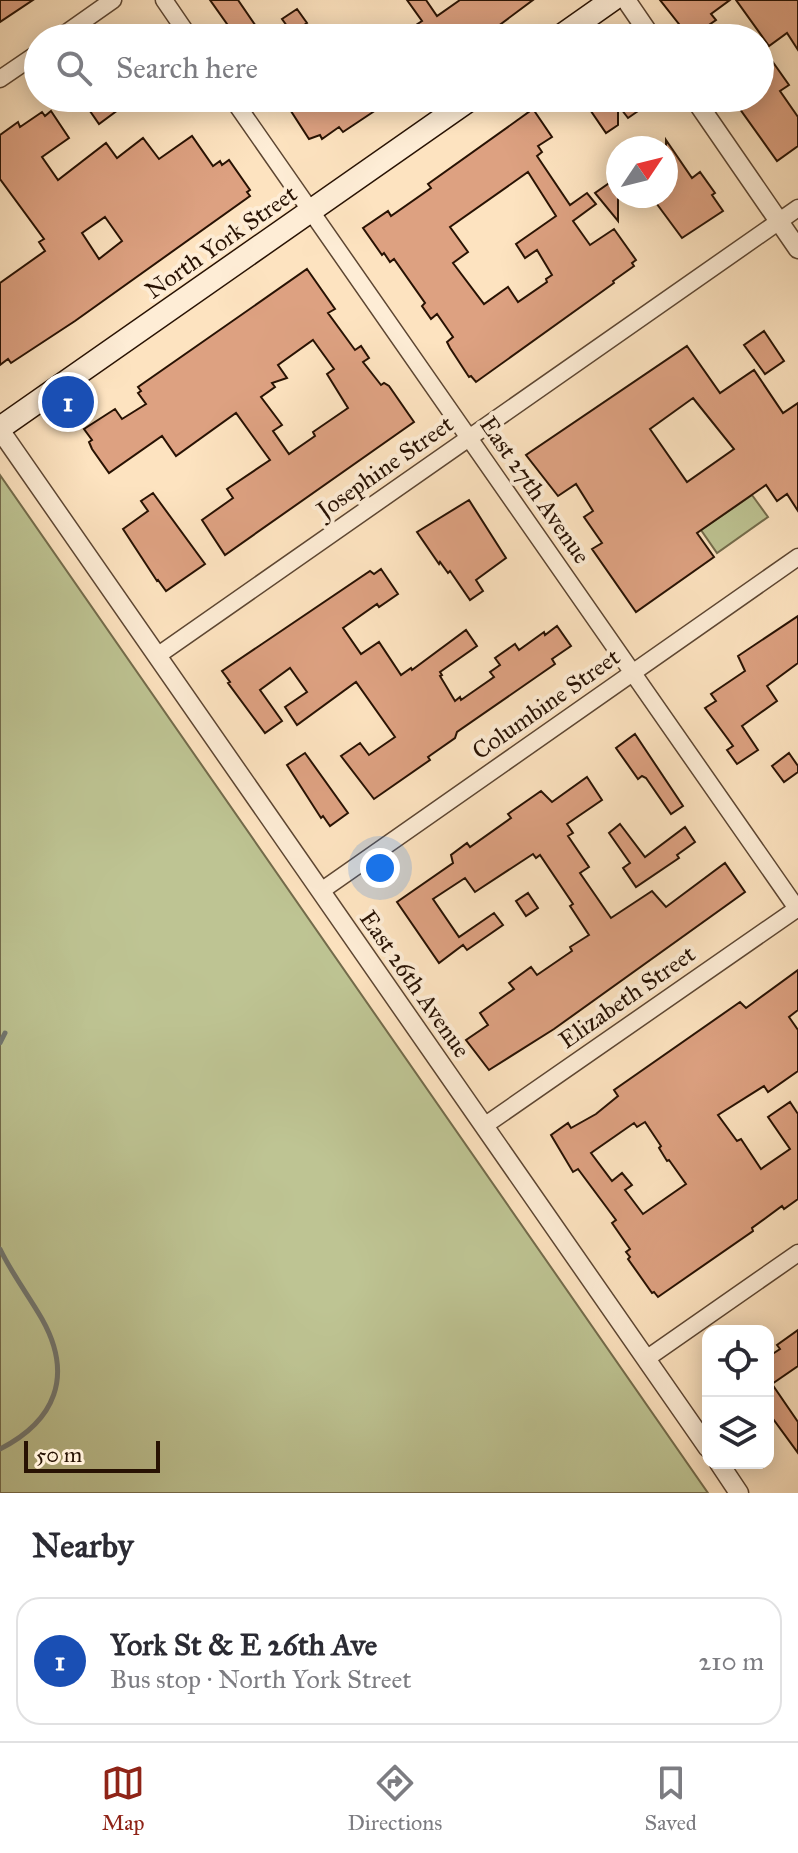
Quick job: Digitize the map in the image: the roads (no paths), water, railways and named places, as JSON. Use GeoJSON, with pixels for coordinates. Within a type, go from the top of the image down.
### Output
{"type":"FeatureCollection","features":[{"type":"Feature","properties":{"kind":"main road"},"geometry":{"type":"LineString","coordinates":[[578,24],[612,0]]}},
{"type":"Feature","properties":{"kind":"main road","name":"North York Street"},"geometry":{"type":"LineString","coordinates":[[0,429],[452,112]]}},
{"type":"Feature","properties":{"kind":"street"},"geometry":{"type":"LineString","coordinates":[[79,24],[113,0]]}},
{"type":"Feature","properties":{"kind":"street"},"geometry":{"type":"LineString","coordinates":[[164,0],[180,24]]}},
{"type":"Feature","properties":{"kind":"street"},"geometry":{"type":"LineString","coordinates":[[626,0],[642,24]]}},
{"type":"Feature","properties":{"kind":"street"},"geometry":{"type":"LineString","coordinates":[[0,79],[24,63]]}},
{"type":"Feature","properties":{"kind":"street","name":"East 27th Avenue"},"geometry":{"type":"LineString","coordinates":[[242,112],[798,909]]}},
{"type":"Feature","properties":{"kind":"street"},"geometry":{"type":"LineString","coordinates":[[704,112],[798,249]]}},
{"type":"Feature","properties":{"kind":"street","name":"Josephine Street"},"geometry":{"type":"LineString","coordinates":[[157,656],[798,208]]}},
{"type":"Feature","properties":{"kind":"street","name":"East 26th Avenue"},"geometry":{"type":"LineString","coordinates":[[0,429],[702,1439]]}},
{"type":"Feature","properties":{"kind":"street","name":"Columbine Street"},"geometry":{"type":"LineString","coordinates":[[321,891],[798,557]]}},
{"type":"Feature","properties":{"kind":"street","name":"Elizabeth Street"},"geometry":{"type":"LineString","coordinates":[[484,1126],[798,909]]}},
{"type":"Feature","properties":{"kind":"street"},"geometry":{"type":"LineString","coordinates":[[646,1359],[798,1253]]}},
{"type":"Feature","properties":{"kind":"street"},"geometry":{"type":"LineString","coordinates":[[723,1469],[739,1493]]}},
{"type":"Feature","properties":{"kind":"waterway"},"geometry":{"type":"LineString","coordinates":[[0,1043],[5,1033]]}},
{"type":"Feature","properties":{"kind":"waterway"},"geometry":{"type":"LineString","coordinates":[[0,1249],[42,1319],[57,1359],[54,1395],[46,1411],[19,1438],[0,1449]]}},
{"type":"Feature","properties":{"kind":"place","name":"York St & E 26th Ave"},"geometry":{"type":"Point","coordinates":[68,402]}}]}
